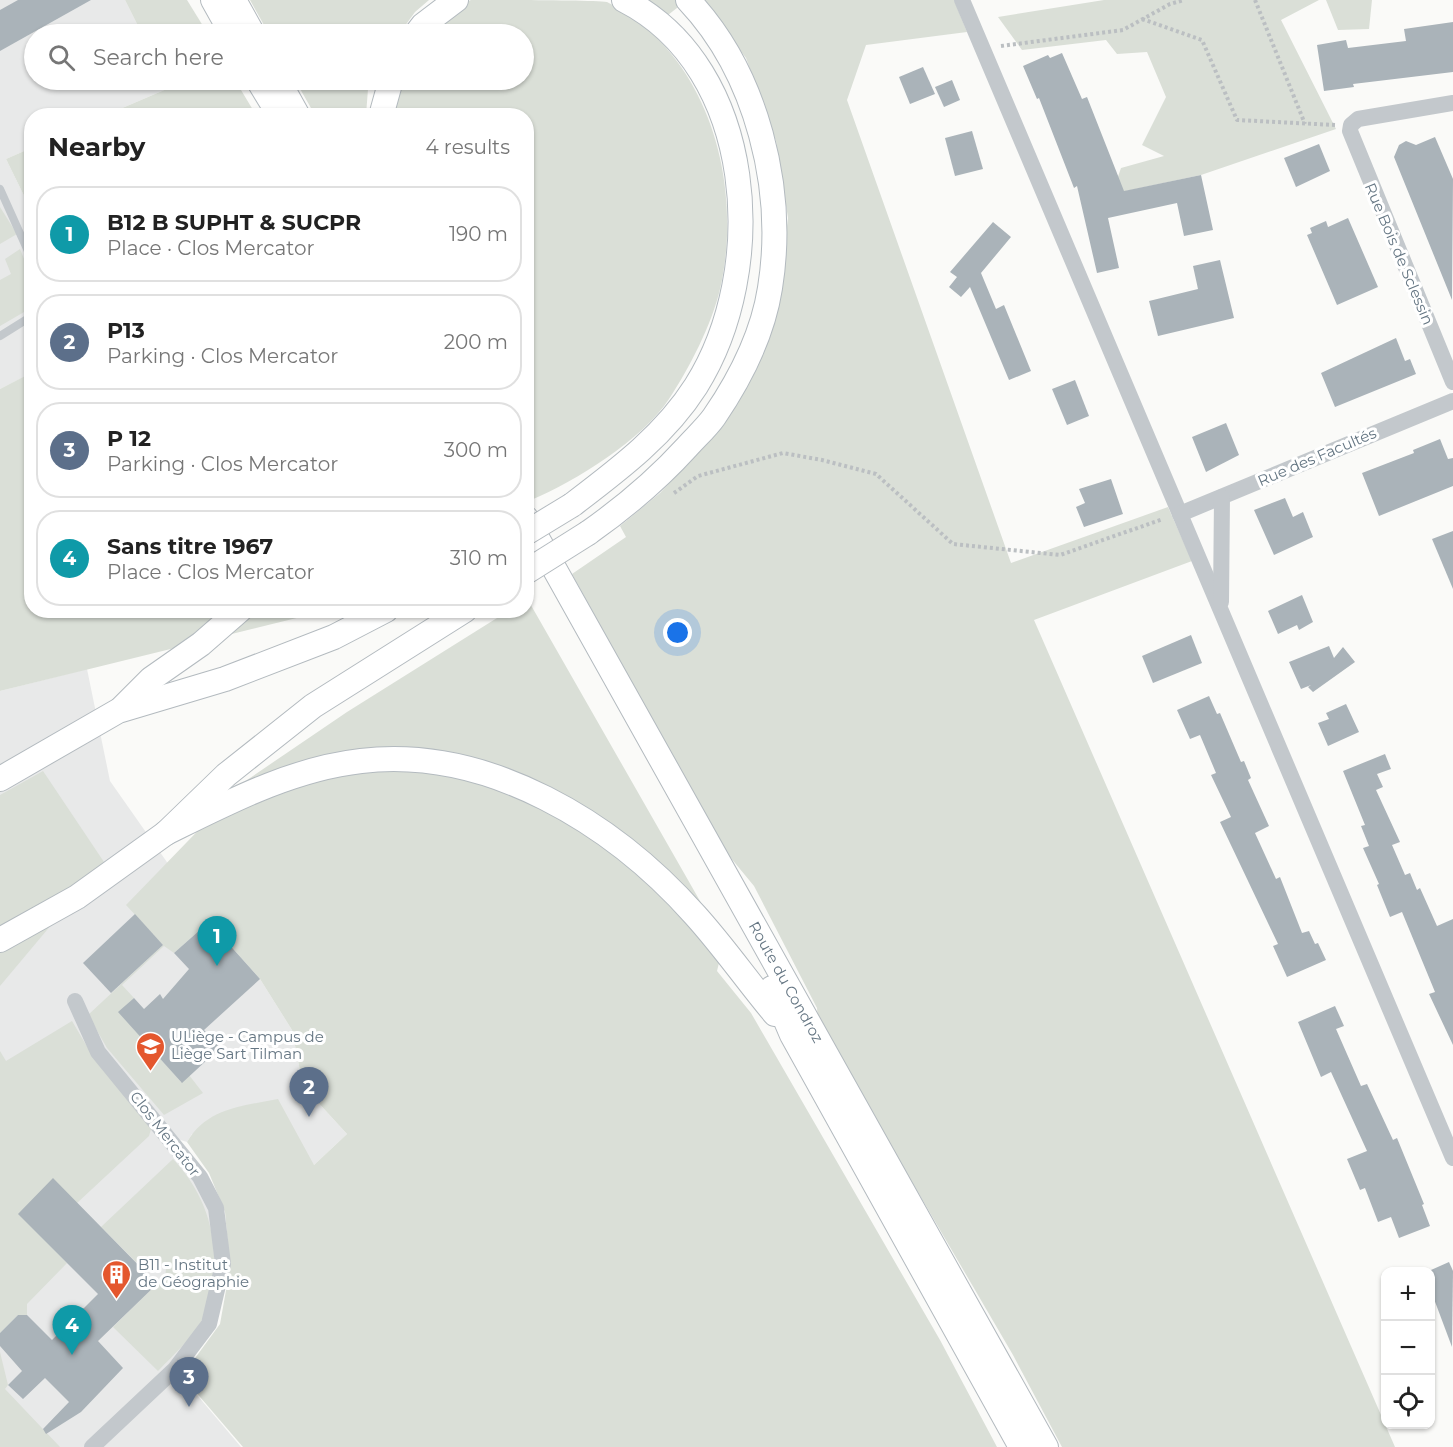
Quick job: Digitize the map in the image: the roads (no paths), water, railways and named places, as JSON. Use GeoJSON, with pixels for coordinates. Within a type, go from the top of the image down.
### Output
{"type":"FeatureCollection","features":[{"type":"Feature","properties":{"kind":"main road"},"geometry":{"type":"LineString","coordinates":[[213,0],[226,24]]}},
{"type":"Feature","properties":{"kind":"main road"},"geometry":{"type":"LineString","coordinates":[[234,0],[247,24]]}},
{"type":"Feature","properties":{"kind":"main road"},"geometry":{"type":"LineString","coordinates":[[424,24],[456,0]]}},
{"type":"Feature","properties":{"kind":"main road"},"geometry":{"type":"LineString","coordinates":[[534,528],[572,505],[633,459],[696,386],[721,333],[734,287],[742,225],[738,172],[723,114],[697,63],[668,31],[624,0]]}},
{"type":"Feature","properties":{"kind":"main road"},"geometry":{"type":"LineString","coordinates":[[534,567],[588,534],[653,484],[714,418],[753,347],[770,288],[773,226],[771,184],[758,122],[731,62],[702,15],[688,0]]}},
{"type":"Feature","properties":{"kind":"main road"},"geometry":{"type":"LineString","coordinates":[[260,90],[266,108]]}},
{"type":"Feature","properties":{"kind":"main road"},"geometry":{"type":"LineString","coordinates":[[263,90],[275,108]]}},
{"type":"Feature","properties":{"kind":"main road"},"geometry":{"type":"LineString","coordinates":[[284,90],[294,108]]}},
{"type":"Feature","properties":{"kind":"main road"},"geometry":{"type":"LineString","coordinates":[[383,108],[388,90]]}},
{"type":"Feature","properties":{"kind":"main road","name":"Route du Condroz"},"geometry":{"type":"LineString","coordinates":[[534,532],[1046,1447]]}},
{"type":"Feature","properties":{"kind":"main road","name":"Route du Condroz"},"geometry":{"type":"LineString","coordinates":[[534,565],[777,997],[792,1035],[1021,1447]]}},
{"type":"Feature","properties":{"kind":"main road"},"geometry":{"type":"LineString","coordinates":[[118,711],[151,679],[201,644],[231,618]]}},
{"type":"Feature","properties":{"kind":"main road"},"geometry":{"type":"LineString","coordinates":[[0,779],[118,711],[225,680],[334,637],[371,618]]}},
{"type":"Feature","properties":{"kind":"main road"},"geometry":{"type":"LineString","coordinates":[[0,940],[77,897],[166,832],[226,775],[313,706],[452,618]]}},
{"type":"Feature","properties":{"kind":"main road"},"geometry":{"type":"LineString","coordinates":[[166,832],[252,791],[306,772],[361,760],[406,759],[437,763],[485,774],[533,791],[591,824],[640,863],[695,915],[792,1035]]}},
{"type":"Feature","properties":{"kind":"street"},"geometry":{"type":"LineString","coordinates":[[962,0],[1453,1158]]}},
{"type":"Feature","properties":{"kind":"street","name":"Rue Bois de Sclessin"},"geometry":{"type":"LineString","coordinates":[[1453,103],[1367,117],[1351,125],[1356,151],[1453,382]]}},
{"type":"Feature","properties":{"kind":"street","name":"Rue des Facultés"},"geometry":{"type":"LineString","coordinates":[[1180,514],[1453,400]]}},
{"type":"Feature","properties":{"kind":"street"},"geometry":{"type":"LineString","coordinates":[[1221,609],[1222,497]]}},
{"type":"Feature","properties":{"kind":"street","name":"Clos Mercator"},"geometry":{"type":"LineString","coordinates":[[75,1001],[98,1052],[170,1137],[200,1177],[216,1208],[224,1264],[209,1324],[175,1369],[92,1447]]}},
{"type":"Feature","properties":{"kind":"lane"},"geometry":{"type":"LineString","coordinates":[[0,189],[24,242]]}},
{"type":"Feature","properties":{"kind":"lane"},"geometry":{"type":"LineString","coordinates":[[0,336],[24,321]]}},
{"type":"Feature","properties":{"kind":"place","name":"B12 B SUPHT & SUCPR"},"geometry":{"type":"Point","coordinates":[217,966]}},
{"type":"Feature","properties":{"kind":"place","name":"ULiège - Campus de Liège Sart Tilman"},"geometry":{"type":"Point","coordinates":[150,1072]}},
{"type":"Feature","properties":{"kind":"place","name":"P13"},"geometry":{"type":"Point","coordinates":[309,1117]}},
{"type":"Feature","properties":{"kind":"place","name":"B11 - Institut de Géographie"},"geometry":{"type":"Point","coordinates":[117,1300]}},
{"type":"Feature","properties":{"kind":"place","name":"Sans titre 1967"},"geometry":{"type":"Point","coordinates":[72,1355]}},
{"type":"Feature","properties":{"kind":"place","name":"P 12"},"geometry":{"type":"Point","coordinates":[189,1407]}}]}
